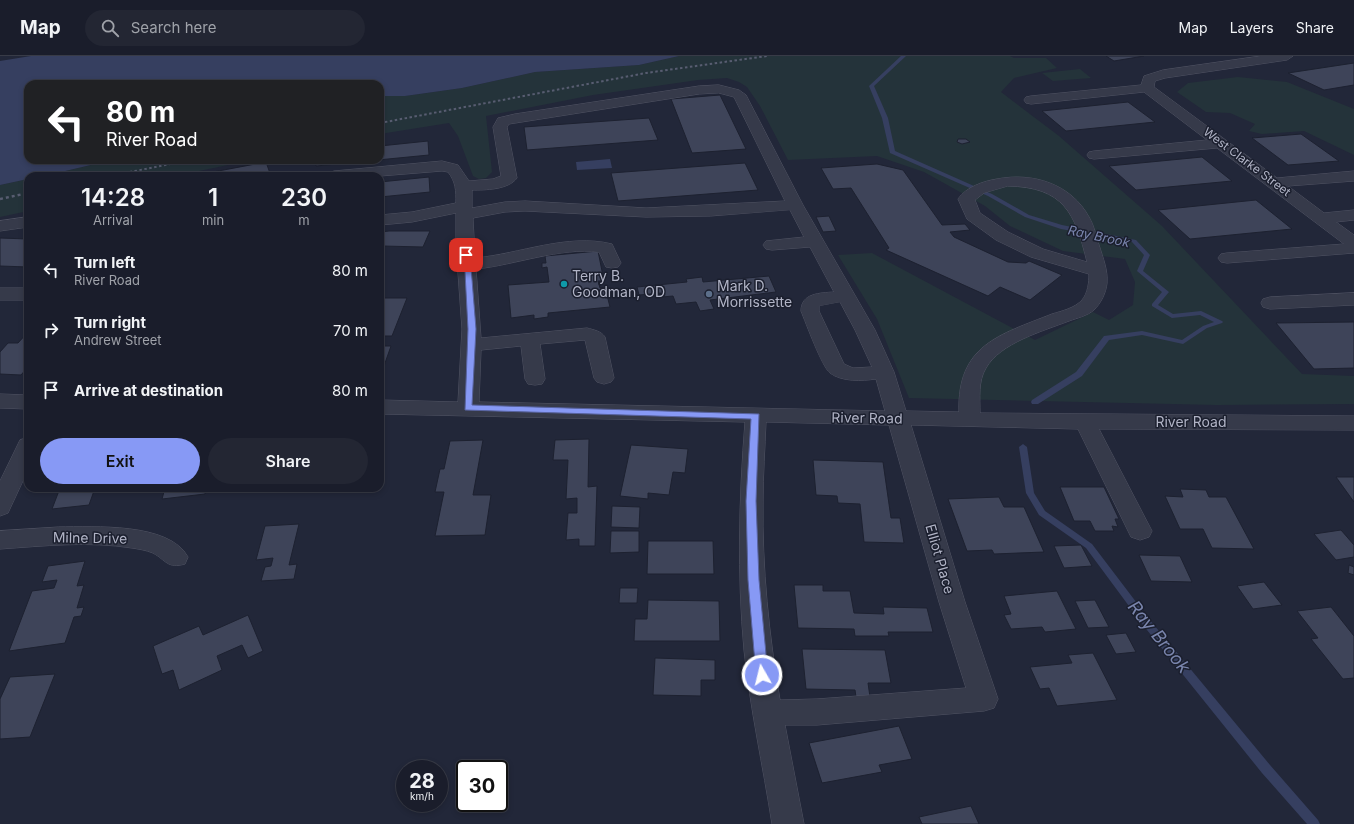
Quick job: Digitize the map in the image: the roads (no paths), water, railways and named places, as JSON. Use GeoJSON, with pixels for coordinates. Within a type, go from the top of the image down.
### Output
{"type":"FeatureCollection","features":[{"type":"Feature","properties":{"kind":"street"},"geometry":{"type":"LineString","coordinates":[[1031,100],[1148,83],[1163,74],[1280,56]]}},
{"type":"Feature","properties":{"kind":"street","name":"West Clarke Street"},"geometry":{"type":"LineString","coordinates":[[1148,83],[1220,142],[1354,242]]}},
{"type":"Feature","properties":{"kind":"street","name":"Elliot Place"},"geometry":{"type":"LineString","coordinates":[[509,178],[500,127],[503,121],[691,91],[718,88],[731,90],[739,95],[814,241],[865,330],[884,372],[952,602],[984,699],[817,712],[768,713]]}},
{"type":"Feature","properties":{"kind":"street"},"geometry":{"type":"LineString","coordinates":[[1094,155],[1220,142]]}},
{"type":"Feature","properties":{"kind":"street"},"geometry":{"type":"LineString","coordinates":[[377,172],[442,166],[453,168],[460,177],[464,199],[471,299],[472,346],[468,408]]}},
{"type":"Feature","properties":{"kind":"street"},"geometry":{"type":"LineString","coordinates":[[1274,183],[1354,176]]}},
{"type":"Feature","properties":{"kind":"street"},"geometry":{"type":"LineString","coordinates":[[384,220],[425,215],[464,199],[493,183],[505,181],[509,178],[511,198],[509,206]]}},
{"type":"Feature","properties":{"kind":"street"},"geometry":{"type":"LineString","coordinates":[[970,420],[970,386],[975,369],[986,354],[1008,340],[1089,304],[1097,288],[1098,271],[1079,212],[1065,197],[1043,186],[1024,181],[1004,180],[992,183],[973,192],[966,199],[973,216],[1002,236],[1037,253],[1098,271]]}},
{"type":"Feature","properties":{"kind":"street"},"geometry":{"type":"LineString","coordinates":[[464,199],[483,209],[509,206],[541,206],[626,212],[679,212],[795,205]]}},
{"type":"Feature","properties":{"kind":"street"},"geometry":{"type":"LineString","coordinates":[[1321,218],[1354,215]]}},
{"type":"Feature","properties":{"kind":"street"},"geometry":{"type":"LineString","coordinates":[[0,226],[24,223]]}},
{"type":"Feature","properties":{"kind":"street"},"geometry":{"type":"LineString","coordinates":[[772,245],[814,241]]}},
{"type":"Feature","properties":{"kind":"street"},"geometry":{"type":"LineString","coordinates":[[468,264],[506,260],[558,249],[597,246],[606,248],[612,263]]}},
{"type":"Feature","properties":{"kind":"street"},"geometry":{"type":"LineString","coordinates":[[1227,258],[1354,248]]}},
{"type":"Feature","properties":{"kind":"street"},"geometry":{"type":"LineString","coordinates":[[0,294],[24,294]]}},
{"type":"Feature","properties":{"kind":"street"},"geometry":{"type":"LineString","coordinates":[[846,296],[818,299],[810,303],[810,311],[836,368],[844,373],[856,374],[884,372]]}},
{"type":"Feature","properties":{"kind":"street"},"geometry":{"type":"LineString","coordinates":[[1270,303],[1354,299]]}},
{"type":"Feature","properties":{"kind":"street"},"geometry":{"type":"LineString","coordinates":[[472,346],[587,334],[596,337],[604,378]]}},
{"type":"Feature","properties":{"kind":"street"},"geometry":{"type":"LineString","coordinates":[[530,340],[535,379]]}},
{"type":"Feature","properties":{"kind":"street"},"geometry":{"type":"LineString","coordinates":[[0,401],[24,402]]}},
{"type":"Feature","properties":{"kind":"street","name":"River Road"},"geometry":{"type":"LineString","coordinates":[[384,407],[899,419],[1085,422],[1354,423]]}},
{"type":"Feature","properties":{"kind":"street"},"geometry":{"type":"LineString","coordinates":[[756,416],[751,501],[753,580],[758,650],[788,824]]}},
{"type":"Feature","properties":{"kind":"street"},"geometry":{"type":"LineString","coordinates":[[1085,422],[1140,531]]}},
{"type":"Feature","properties":{"kind":"street"},"geometry":{"type":"LineString","coordinates":[[2,496],[24,453]]}},
{"type":"Feature","properties":{"kind":"street","name":"Milne Drive"},"geometry":{"type":"LineString","coordinates":[[0,540],[97,537],[138,540],[162,546],[176,557]]}},
{"type":"Feature","properties":{"kind":"water"},"geometry":{"type":"Polygon","coordinates":[[[31,56],[679,56],[639,65],[535,72],[462,88],[405,96],[384,96],[384,80],[24,80],[24,164],[95,164],[61,172],[24,172],[24,180],[0,185],[0,61],[31,56]]]}},
{"type":"Feature","properties":{"kind":"water"},"geometry":{"type":"Polygon","coordinates":[[[610,159],[612,168],[577,170],[576,162],[610,159]]]}},
{"type":"Feature","properties":{"kind":"waterway","name":"Ray Brook"},"geometry":{"type":"LineString","coordinates":[[904,56],[871,86],[885,118],[892,152],[990,195],[1027,216],[1061,227],[1134,241],[1147,255],[1140,271],[1166,292],[1154,305],[1172,316],[1201,313],[1220,322],[1205,327],[1183,342],[1142,333],[1107,338],[1079,374],[1035,402]]}},
{"type":"Feature","properties":{"kind":"waterway","name":"Ray Brook"},"geometry":{"type":"LineString","coordinates":[[1023,447],[1030,493],[1042,513],[1089,546],[1146,622],[1266,769],[1314,824]]}},
{"type":"Feature","properties":{"kind":"railway"},"geometry":{"type":"LineString","coordinates":[[384,122],[646,73],[767,56]]}},
{"type":"Feature","properties":{"kind":"railway"},"geometry":{"type":"LineString","coordinates":[[130,172],[170,164]]}},
{"type":"Feature","properties":{"kind":"railway"},"geometry":{"type":"LineString","coordinates":[[0,199],[24,194]]}},
{"type":"Feature","properties":{"kind":"place","name":"Terry B. Goodman, OD"},"geometry":{"type":"Point","coordinates":[564,284]}},
{"type":"Feature","properties":{"kind":"place","name":"Mark D. Morrissette"},"geometry":{"type":"Point","coordinates":[709,294]}}]}
